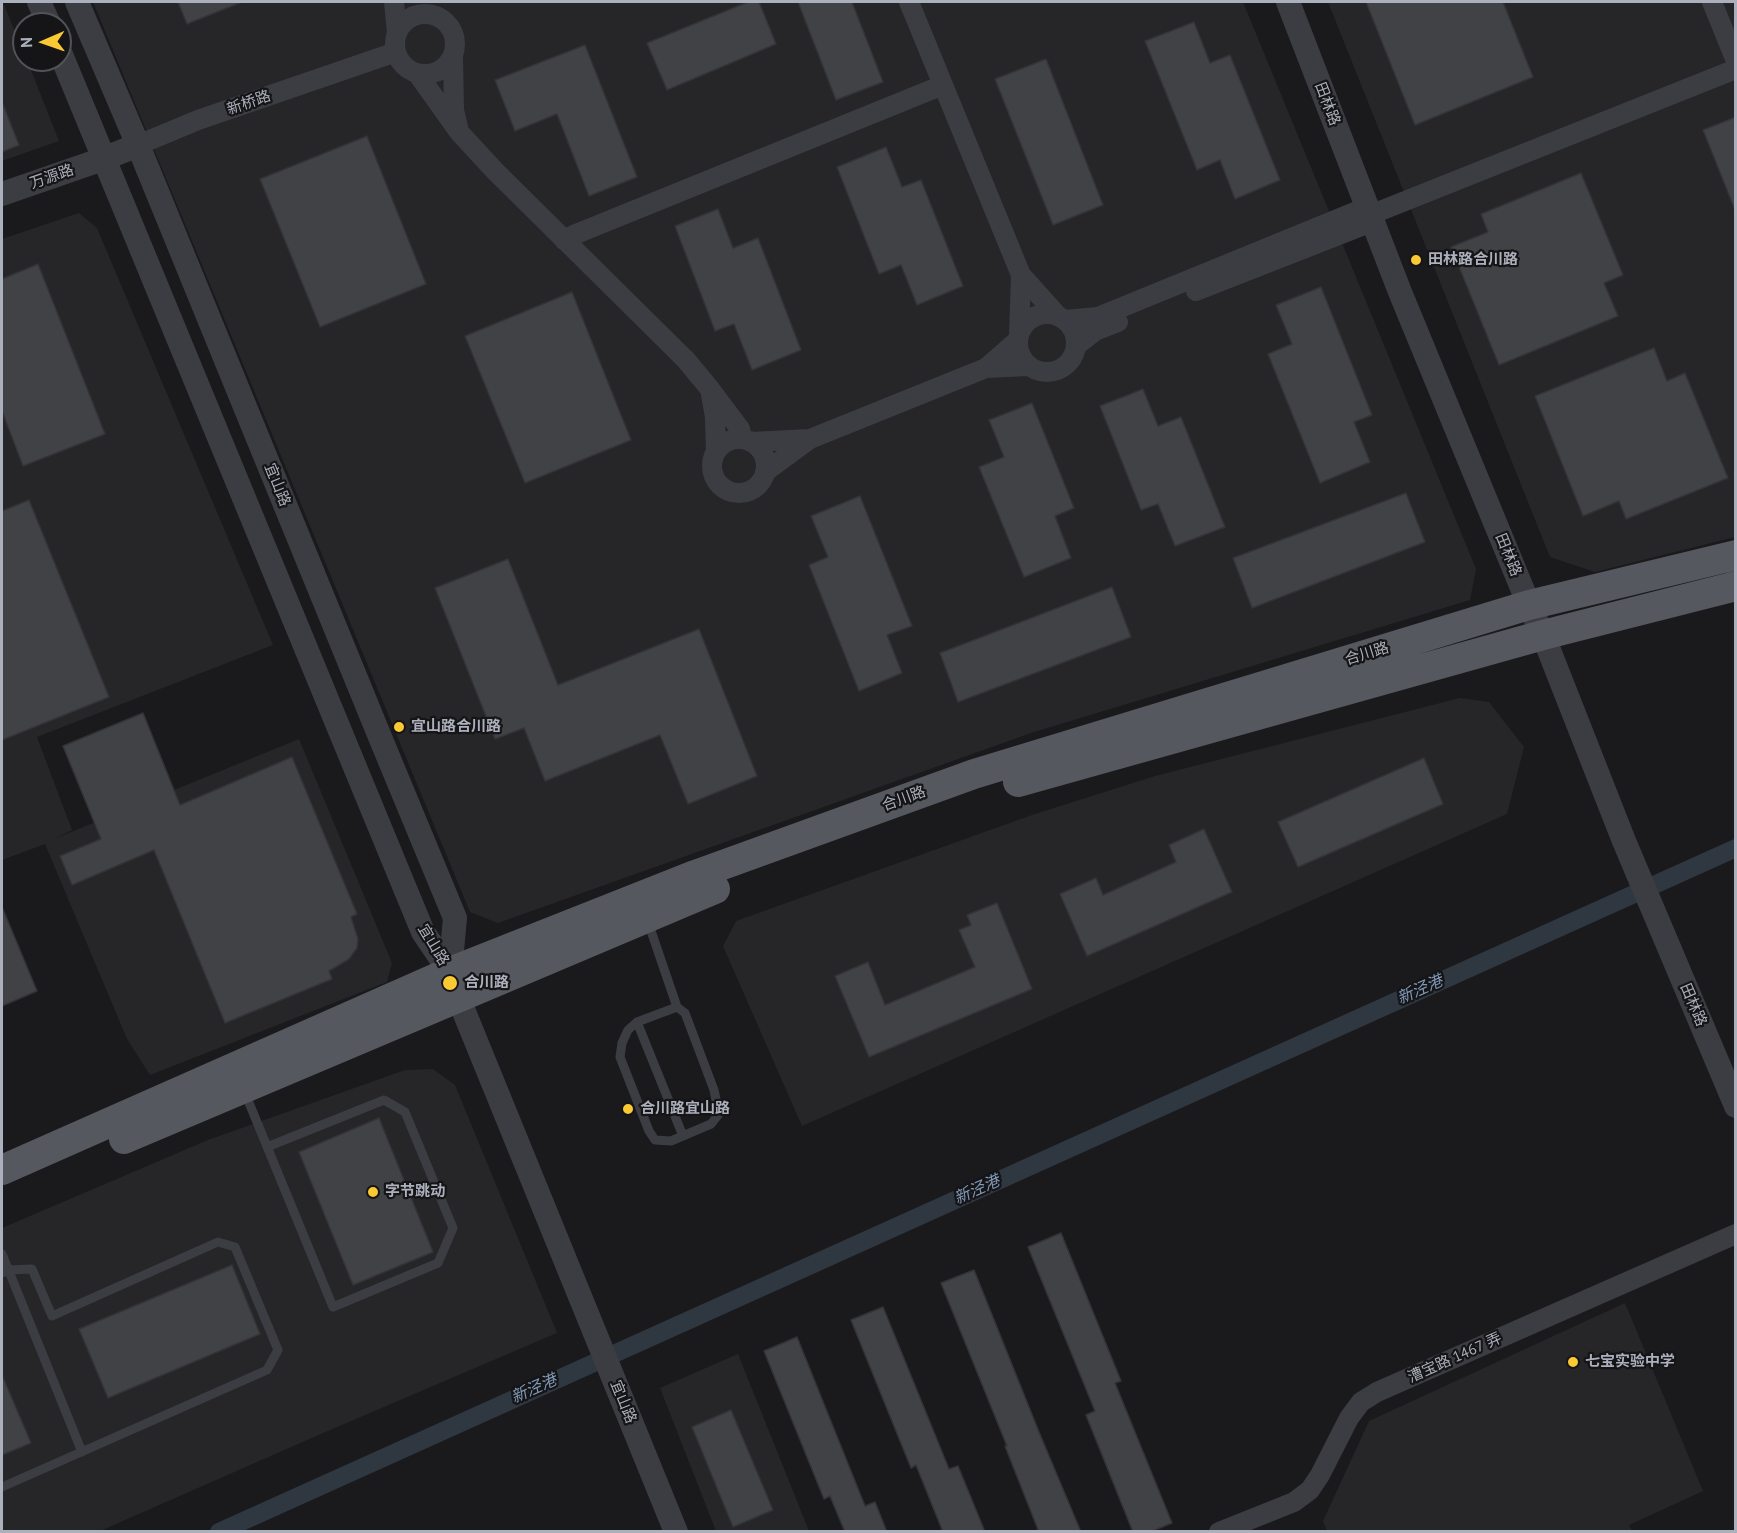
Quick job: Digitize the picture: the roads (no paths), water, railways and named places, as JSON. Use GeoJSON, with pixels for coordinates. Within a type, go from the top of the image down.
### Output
{"type":"FeatureCollection","features":[{"type":"Feature","properties":{"kind":"main road","name":"合川路"},"geometry":{"type":"LineString","coordinates":[[2,1191],[243,1088],[454,985],[695,875],[974,774],[1529,605],[1736,555]]}},
{"type":"Feature","properties":{"kind":"main road","name":"合川路"},"geometry":{"type":"LineString","coordinates":[[2,1170],[454,985],[646,918],[715,889],[988,790],[1543,634],[1736,586]]}},
{"type":"Feature","properties":{"kind":"street","name":"宜山路"},"geometry":{"type":"LineString","coordinates":[[77,2],[138,145],[455,918],[454,985]]}},
{"type":"Feature","properties":{"kind":"street"},"geometry":{"type":"LineString","coordinates":[[394,2],[396,42],[400,61],[408,69],[417,73],[438,72],[453,57]]}},
{"type":"Feature","properties":{"kind":"street"},"geometry":{"type":"LineString","coordinates":[[909,2],[1021,275],[1072,327],[1076,336],[1077,345],[1074,355],[1061,370],[1042,373],[1028,366],[1019,354],[1021,275]]}},
{"type":"Feature","properties":{"kind":"street","name":"田林路"},"geometry":{"type":"LineString","coordinates":[[1288,2],[1370,215],[1529,605],[1543,634],[1624,841],[1736,1106]]}},
{"type":"Feature","properties":{"kind":"street"},"geometry":{"type":"LineString","coordinates":[[1712,2],[1736,61]]}},
{"type":"Feature","properties":{"kind":"street"},"geometry":{"type":"LineString","coordinates":[[396,42],[402,24],[418,14],[428,13],[431,8],[452,28],[456,47],[453,57],[454,110],[459,132]]}},
{"type":"Feature","properties":{"kind":"street","name":"新桥路"},"geometry":{"type":"LineString","coordinates":[[103,159],[396,42]]}},
{"type":"Feature","properties":{"kind":"street"},"geometry":{"type":"LineString","coordinates":[[1077,345],[1095,331],[1370,215],[1736,69]]}},
{"type":"Feature","properties":{"kind":"street","name":"宜山路"},"geometry":{"type":"LineString","coordinates":[[68,72],[423,932],[454,985],[676,1532]]}},
{"type":"Feature","properties":{"kind":"street"},"geometry":{"type":"LineString","coordinates":[[417,73],[459,132],[495,171],[686,360],[740,429],[746,441],[758,447],[763,455],[765,472],[756,487],[741,493],[724,489],[717,483],[713,475],[713,457],[725,443],[733,440],[746,441],[810,439]]}},
{"type":"Feature","properties":{"kind":"street"},"geometry":{"type":"LineString","coordinates":[[564,240],[943,86]]}},
{"type":"Feature","properties":{"kind":"street","name":"万源路"},"geometry":{"type":"LineString","coordinates":[[2,194],[103,159]]}},
{"type":"Feature","properties":{"kind":"street"},"geometry":{"type":"LineString","coordinates":[[986,368],[1018,338],[1023,326],[1038,315],[1047,314],[1061,318],[1098,317],[1370,215]]}},
{"type":"Feature","properties":{"kind":"street"},"geometry":{"type":"LineString","coordinates":[[765,472],[810,439],[986,368],[1028,366]]}},
{"type":"Feature","properties":{"kind":"street"},"geometry":{"type":"LineString","coordinates":[[710,389],[715,417],[716,452]]}},
{"type":"Feature","properties":{"kind":"street","name":"漕宝路 1467 弄"},"geometry":{"type":"LineString","coordinates":[[1219,1532],[1294,1502],[1310,1490],[1320,1475],[1348,1418],[1361,1402],[1377,1392],[1736,1234]]}},
{"type":"Feature","properties":{"kind":"lane"},"geometry":{"type":"LineString","coordinates":[[646,918],[677,1007],[685,1013],[714,1090],[719,1114],[711,1124],[671,1141],[655,1140],[649,1131],[620,1057],[622,1043],[628,1030],[637,1022],[677,1007]]}},
{"type":"Feature","properties":{"kind":"lane"},"geometry":{"type":"LineString","coordinates":[[637,1022],[682,1136]]}},
{"type":"Feature","properties":{"kind":"lane"},"geometry":{"type":"LineString","coordinates":[[243,1088],[267,1147],[333,1307],[438,1263],[453,1228],[405,1113],[384,1100],[267,1147]]}},
{"type":"Feature","properties":{"kind":"lane"},"geometry":{"type":"LineString","coordinates":[[2,1487],[267,1370],[278,1350],[235,1247],[218,1242],[52,1316],[32,1269],[5,1272]]}},
{"type":"Feature","properties":{"kind":"lane"},"geometry":{"type":"LineString","coordinates":[[2,1254],[5,1272],[82,1452]]}},
{"type":"Feature","properties":{"kind":"waterway","name":"新泾港"},"geometry":{"type":"LineString","coordinates":[[219,1532],[1736,848]]}},
{"type":"Feature","properties":{"kind":"place","name":"田林路合川路"},"geometry":{"type":"Point","coordinates":[1416,260]}},
{"type":"Feature","properties":{"kind":"place","name":"宜山路合川路"},"geometry":{"type":"Point","coordinates":[399,727]}},
{"type":"Feature","properties":{"kind":"place","name":"合川路"},"geometry":{"type":"Point","coordinates":[450,983]}},
{"type":"Feature","properties":{"kind":"place","name":"合川路宜山路"},"geometry":{"type":"Point","coordinates":[628,1109]}},
{"type":"Feature","properties":{"kind":"place","name":"字节跳动"},"geometry":{"type":"Point","coordinates":[373,1192]}},
{"type":"Feature","properties":{"kind":"place","name":"七宝实验中学"},"geometry":{"type":"Point","coordinates":[1573,1362]}}]}
